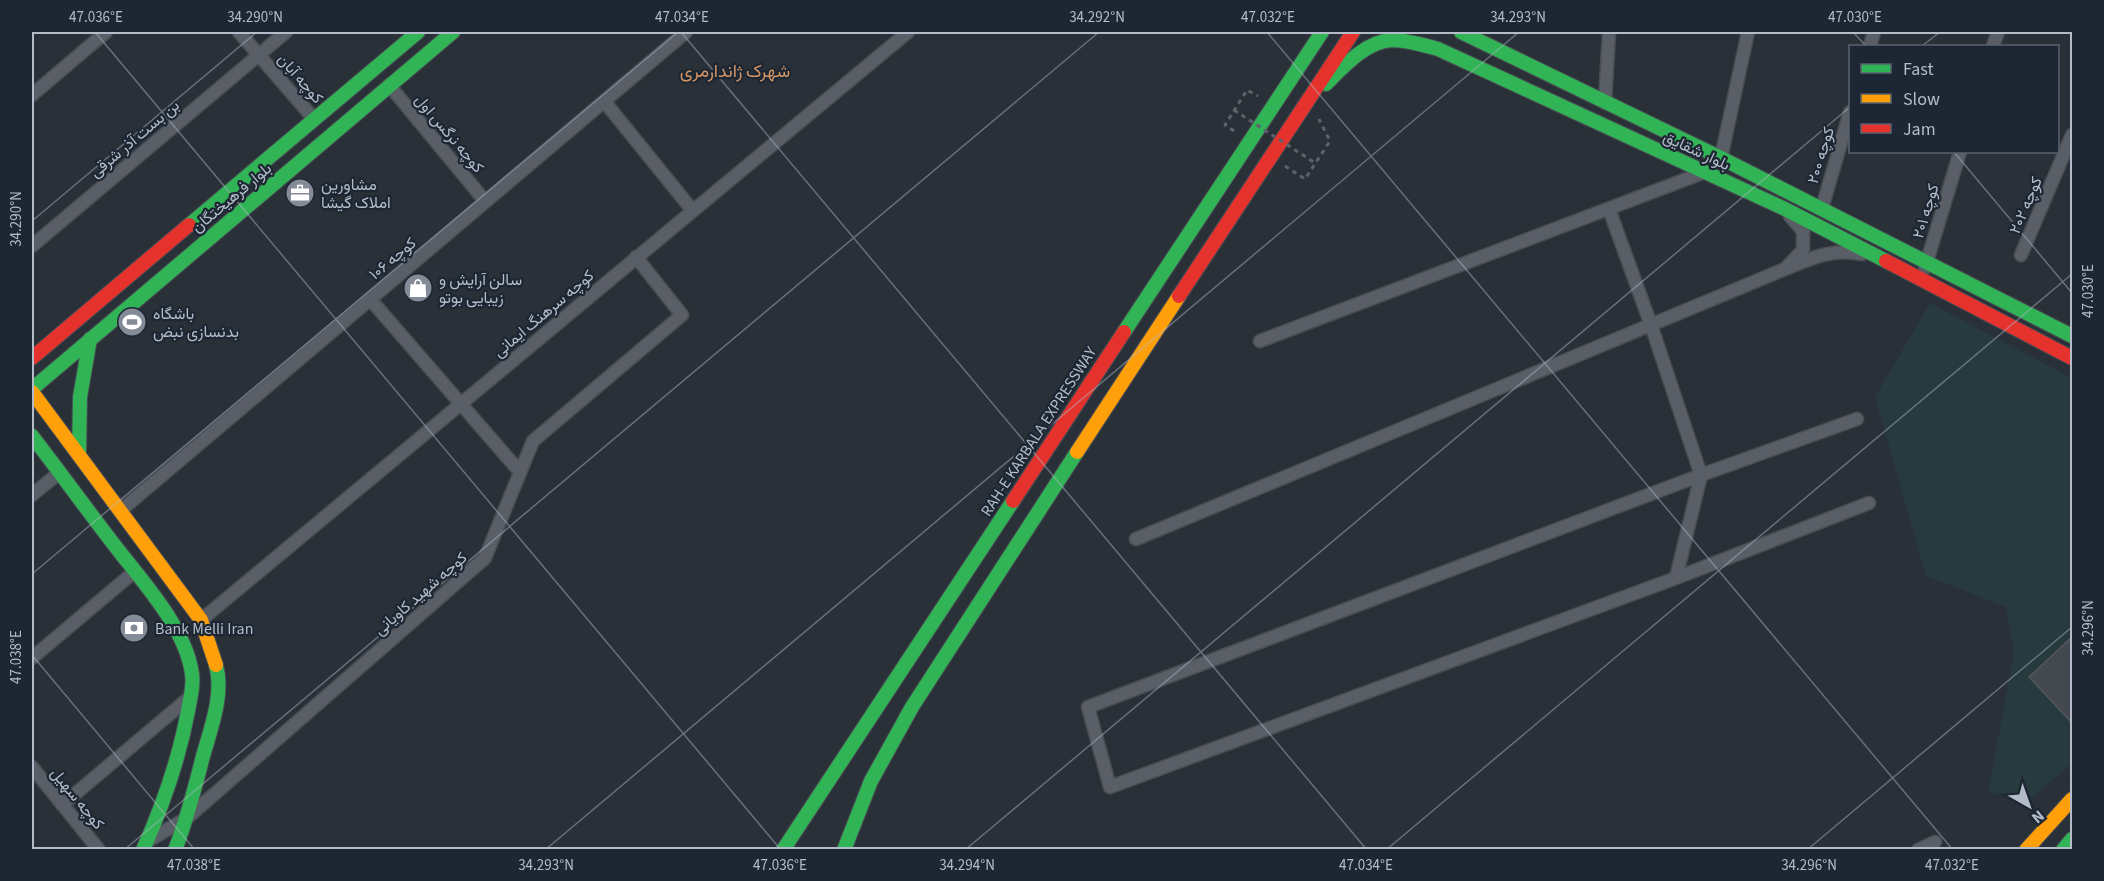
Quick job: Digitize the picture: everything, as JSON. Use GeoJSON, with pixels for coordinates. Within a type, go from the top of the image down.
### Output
{"type":"FeatureCollection","features":[{"type":"Feature","properties":{"kind":"main road","name":"بلوار فرهیختگان"},"geometry":{"type":"LineString","coordinates":[[32,358],[418,32]]}},
{"type":"Feature","properties":{"kind":"main road","name":"بلوار فرهیختگان"},"geometry":{"type":"LineString","coordinates":[[32,390],[453,32]]}},
{"type":"Feature","properties":{"kind":"main road","name":"RAH-E KARBALA EXPRESSWAY"},"geometry":{"type":"LineString","coordinates":[[783,849],[1322,32]]}},
{"type":"Feature","properties":{"kind":"main road"},"geometry":{"type":"LineString","coordinates":[[844,847],[871,781],[912,707],[1353,32]]}},
{"type":"Feature","properties":{"kind":"main road","name":"بلوار شقایق"},"geometry":{"type":"LineString","coordinates":[[1461,32],[1822,208],[2073,336]]}},
{"type":"Feature","properties":{"kind":"main road","name":"بلوار شقایق"},"geometry":{"type":"LineString","coordinates":[[1309,99],[1343,68],[1378,43],[1398,36],[1438,49],[1783,208],[2073,358]]}},
{"type":"Feature","properties":{"kind":"main road"},"geometry":{"type":"LineString","coordinates":[[79,455],[78,424],[83,366],[90,339]]}},
{"type":"Feature","properties":{"kind":"main road"},"geometry":{"type":"LineString","coordinates":[[32,390],[201,620],[209,639],[218,671],[217,705],[188,818],[175,849]]}},
{"type":"Feature","properties":{"kind":"main road"},"geometry":{"type":"LineString","coordinates":[[32,436],[174,628],[192,674],[190,697],[177,755],[158,817],[145,845]]}},
{"type":"Feature","properties":{"kind":"main road"},"geometry":{"type":"LineString","coordinates":[[32,463],[58,470]]}},
{"type":"Feature","properties":{"kind":"main road"},"geometry":{"type":"LineString","coordinates":[[2026,849],[2073,799]]}},
{"type":"Feature","properties":{"kind":"main road"},"geometry":{"type":"LineString","coordinates":[[2063,849],[2073,839]]}},
{"type":"Feature","properties":{"kind":"street"},"geometry":{"type":"LineString","coordinates":[[32,94],[106,32]]}},
{"type":"Feature","properties":{"kind":"street","name":"کوچه آبان"},"geometry":{"type":"LineString","coordinates":[[239,32],[315,119]]}},
{"type":"Feature","properties":{"kind":"street","name":"بن بست آذر شرقی"},"geometry":{"type":"LineString","coordinates":[[32,246],[286,32]]}},
{"type":"Feature","properties":{"kind":"street","name":"کوچه ۱۰۶"},"geometry":{"type":"LineString","coordinates":[[120,511],[686,32]]}},
{"type":"Feature","properties":{"kind":"street","name":"کوچه سرهنگ ایمانی"},"geometry":{"type":"LineString","coordinates":[[201,620],[906,32]]}},
{"type":"Feature","properties":{"kind":"street"},"geometry":{"type":"LineString","coordinates":[[1605,103],[1609,32]]}},
{"type":"Feature","properties":{"kind":"street"},"geometry":{"type":"LineString","coordinates":[[1721,158],[1748,32]]}},
{"type":"Feature","properties":{"kind":"street","name":"کوچه نرگس اول"},"geometry":{"type":"LineString","coordinates":[[389,85],[485,201]]}},
{"type":"Feature","properties":{"kind":"street"},"geometry":{"type":"LineString","coordinates":[[604,101],[693,211]]}},
{"type":"Feature","properties":{"kind":"street","name":"کوچه ۲۰۰"},"geometry":{"type":"LineString","coordinates":[[1822,208],[1849,119]]}},
{"type":"Feature","properties":{"kind":"street","name":"کوچه ۲۰۲"},"geometry":{"type":"LineString","coordinates":[[2021,255],[2073,135]]}},
{"type":"Feature","properties":{"kind":"street","name":"کوچه ۲۰۱"},"geometry":{"type":"LineString","coordinates":[[1922,281],[1960,153]]}},
{"type":"Feature","properties":{"kind":"street"},"geometry":{"type":"LineString","coordinates":[[1260,341],[1705,172]]}},
{"type":"Feature","properties":{"kind":"street"},"geometry":{"type":"LineString","coordinates":[[1783,208],[1803,231],[1803,250],[1785,269]]}},
{"type":"Feature","properties":{"kind":"street"},"geometry":{"type":"LineString","coordinates":[[1609,209],[1701,475],[1676,578]]}},
{"type":"Feature","properties":{"kind":"street"},"geometry":{"type":"LineString","coordinates":[[1136,539],[1825,253],[1847,251],[1876,256]]}},
{"type":"Feature","properties":{"kind":"street","name":"کوچه شهید کاویانی"},"geometry":{"type":"LineString","coordinates":[[145,845],[188,818],[485,558],[533,441],[682,315],[636,257]]}},
{"type":"Feature","properties":{"kind":"street"},"geometry":{"type":"LineString","coordinates":[[370,299],[520,472]]}},
{"type":"Feature","properties":{"kind":"street"},"geometry":{"type":"LineString","coordinates":[[1857,419],[1701,475],[1088,707],[1110,787],[1676,578],[1869,503]]}},
{"type":"Feature","properties":{"kind":"street"},"geometry":{"type":"LineString","coordinates":[[32,495],[58,470]]}},
{"type":"Feature","properties":{"kind":"street"},"geometry":{"type":"LineString","coordinates":[[32,658],[134,572]]}},
{"type":"Feature","properties":{"kind":"street"},"geometry":{"type":"LineString","coordinates":[[62,805],[190,697]]}},
{"type":"Feature","properties":{"kind":"street","name":"کوچه سهیل"},"geometry":{"type":"LineString","coordinates":[[32,768],[99,849]]}},
{"type":"Feature","properties":{"kind":"street"},"geometry":{"type":"LineString","coordinates":[[1918,849],[1935,842]]}},
{"type":"Feature","properties":{"kind":"path"},"geometry":{"type":"LineString","coordinates":[[1225,125],[1247,90]]}},
{"type":"Feature","properties":{"kind":"path"},"geometry":{"type":"LineString","coordinates":[[1234,110],[1315,163]]}},
{"type":"Feature","properties":{"kind":"path"},"geometry":{"type":"LineString","coordinates":[[1305,179],[1330,141]]}},
{"type":"Feature","properties":{"kind":"green space"},"geometry":{"type":"Polygon","coordinates":[[[1930,303],[2072,378],[2072,763],[2033,797],[1988,793],[2014,653],[2006,607],[1926,576],[1875,397],[1930,303]]]}},
{"type":"Feature","properties":{"kind":"building"},"geometry":{"type":"Polygon","coordinates":[[[2073,636],[2073,724],[2029,677],[2073,636]]]}},
{"type":"Feature","properties":{"kind":"traffic: fast"},"geometry":{"type":"LineString","coordinates":[[189,225],[418,32]]}},
{"type":"Feature","properties":{"kind":"traffic: fast"},"geometry":{"type":"LineString","coordinates":[[32,389],[453,32]]}},
{"type":"Feature","properties":{"kind":"traffic: fast"},"geometry":{"type":"LineString","coordinates":[[1124,332],[1322,32]]}},
{"type":"Feature","properties":{"kind":"traffic: fast"},"geometry":{"type":"LineString","coordinates":[[1461,32],[1721,158],[2072,336]]}},
{"type":"Feature","properties":{"kind":"traffic: fast"},"geometry":{"type":"LineString","coordinates":[[1326,84],[1356,56],[1382,41],[1403,41],[1438,49],[1783,208],[1886,261]]}},
{"type":"Feature","properties":{"kind":"traffic: fast"},"geometry":{"type":"LineString","coordinates":[[79,455],[80,397],[90,339]]}},
{"type":"Feature","properties":{"kind":"traffic: fast"},"geometry":{"type":"LineString","coordinates":[[32,436],[160,604],[181,639],[188,656],[192,674],[191,697],[180,747],[170,782],[143,850]]}},
{"type":"Feature","properties":{"kind":"traffic: fast"},"geometry":{"type":"LineString","coordinates":[[844,850],[871,781],[912,707],[1077,452]]}},
{"type":"Feature","properties":{"kind":"traffic: fast"},"geometry":{"type":"LineString","coordinates":[[783,850],[1013,501]]}},
{"type":"Feature","properties":{"kind":"traffic: fast"},"geometry":{"type":"LineString","coordinates":[[175,850],[191,803],[216,711],[218,699],[216,665]]}},
{"type":"Feature","properties":{"kind":"traffic: fast"},"geometry":{"type":"LineString","coordinates":[[2063,850],[2072,839]]}},
{"type":"Feature","properties":{"kind":"traffic: slow"},"geometry":{"type":"LineString","coordinates":[[1077,452],[1179,296]]}},
{"type":"Feature","properties":{"kind":"traffic: slow"},"geometry":{"type":"LineString","coordinates":[[32,392],[201,620],[216,665]]}},
{"type":"Feature","properties":{"kind":"traffic: slow"},"geometry":{"type":"LineString","coordinates":[[2026,850],[2072,799]]}},
{"type":"Feature","properties":{"kind":"traffic: jam"},"geometry":{"type":"LineString","coordinates":[[1179,296],[1353,32]]}},
{"type":"Feature","properties":{"kind":"traffic: jam"},"geometry":{"type":"LineString","coordinates":[[32,358],[189,225]]}},
{"type":"Feature","properties":{"kind":"traffic: jam"},"geometry":{"type":"LineString","coordinates":[[1886,261],[2072,358]]}},
{"type":"Feature","properties":{"kind":"traffic: jam"},"geometry":{"type":"LineString","coordinates":[[1013,501],[1124,332]]}},
{"type":"Feature","properties":{"kind":"place","name":"مشاورین املاک گیشا"},"geometry":{"type":"Point","coordinates":[300,193]}},
{"type":"Feature","properties":{"kind":"place","name":"سالن آرایش و زیبایی بوتو"},"geometry":{"type":"Point","coordinates":[418,288]}},
{"type":"Feature","properties":{"kind":"place","name":"باشگاه بدنسازی نبض"},"geometry":{"type":"Point","coordinates":[132,322]}},
{"type":"Feature","properties":{"kind":"place","name":"Bank Melli Iran"},"geometry":{"type":"Point","coordinates":[134,628]}},
{"type":"Feature","properties":{"kind":"district","name":"شهرک ژاندارمری"},"geometry":{"type":"Point","coordinates":[735,71]}}]}
